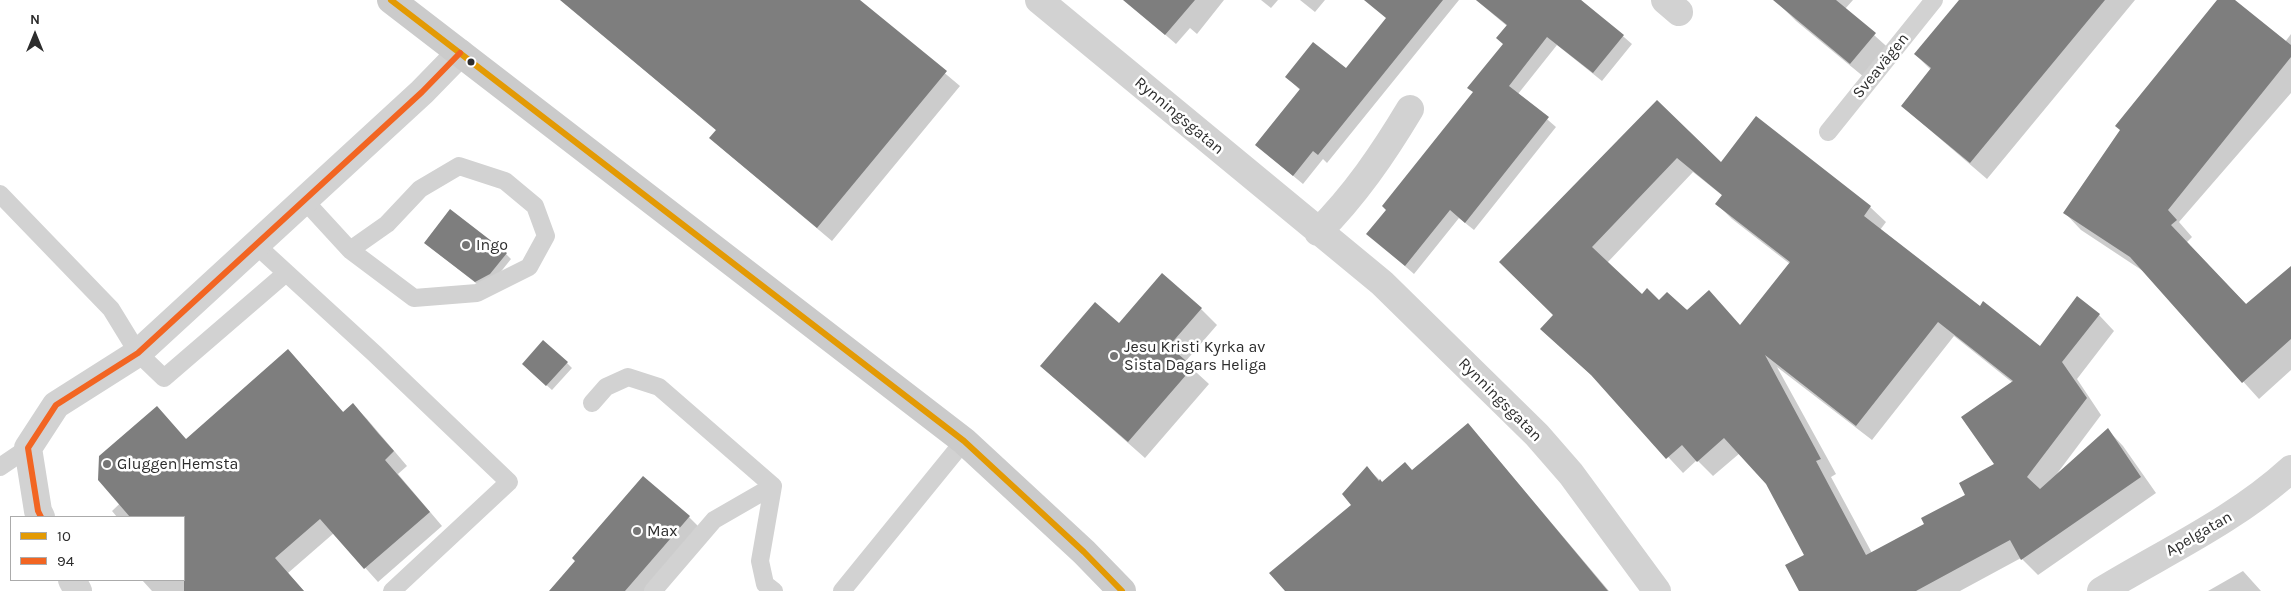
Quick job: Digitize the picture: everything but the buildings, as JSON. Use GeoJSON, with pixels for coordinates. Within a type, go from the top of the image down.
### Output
{"type":"FeatureCollection","features":[{"type":"Feature","properties":{"kind":"main road"},"geometry":{"type":"LineString","coordinates":[[391,0],[964,441],[1084,552],[1122,591]]}},
{"type":"Feature","properties":{"kind":"street","name":"Rynningsgatan"},"geometry":{"type":"LineString","coordinates":[[1055,5],[1318,232],[1382,283],[1537,435],[1571,474],[1657,591]]}},
{"type":"Feature","properties":{"kind":"street"},"geometry":{"type":"LineString","coordinates":[[40,516],[38,511],[28,448],[56,404],[138,353],[422,92],[460,53]]}},
{"type":"Feature","properties":{"kind":"street"},"geometry":{"type":"LineString","coordinates":[[1318,232],[1340,210],[1370,172],[1410,109]]}},
{"type":"Feature","properties":{"kind":"street","name":"Apelgatan"},"geometry":{"type":"LineString","coordinates":[[2101,591],[2224,521],[2291,469]]}},
{"type":"Feature","properties":{"kind":"lane","name":"Sveavägen"},"geometry":{"type":"LineString","coordinates":[[1828,132],[1934,0]]}},
{"type":"Feature","properties":{"kind":"lane"},"geometry":{"type":"LineString","coordinates":[[305,201],[350,250],[414,298],[477,293],[529,268],[546,236],[536,206],[505,181],[459,166],[420,189],[387,224],[350,250]]}},
{"type":"Feature","properties":{"kind":"lane"},"geometry":{"type":"LineString","coordinates":[[0,194],[110,309],[138,353],[164,378],[286,274]]}},
{"type":"Feature","properties":{"kind":"lane"},"geometry":{"type":"LineString","coordinates":[[256,245],[375,354],[509,482],[392,591]]}},
{"type":"Feature","properties":{"kind":"lane"},"geometry":{"type":"LineString","coordinates":[[592,403],[606,387],[628,377],[659,387],[773,486]]}},
{"type":"Feature","properties":{"kind":"lane"},"geometry":{"type":"LineString","coordinates":[[842,591],[964,441]]}},
{"type":"Feature","properties":{"kind":"lane"},"geometry":{"type":"LineString","coordinates":[[0,467],[28,448]]}},
{"type":"Feature","properties":{"kind":"lane"},"geometry":{"type":"LineString","coordinates":[[653,591],[714,520],[773,486]]}},
{"type":"Feature","properties":{"kind":"lane"},"geometry":{"type":"LineString","coordinates":[[773,486],[760,562],[765,584],[774,591]]}},
{"type":"Feature","properties":{"kind":"transit line","name":"10"},"geometry":{"type":"LineString","coordinates":[[391,0],[964,441],[1084,552],[1122,591]]}},
{"type":"Feature","properties":{"kind":"transit line","name":"94"},"geometry":{"type":"LineString","coordinates":[[40,516],[38,511],[28,448],[56,405],[138,353],[422,92],[460,53]]}},
{"type":"Feature","properties":{"kind":"place","name":"Ingo"},"geometry":{"type":"Point","coordinates":[466,245]}},
{"type":"Feature","properties":{"kind":"place","name":"Jesu Kristi Kyrka av Sista Dagars Heliga"},"geometry":{"type":"Point","coordinates":[1114,356]}},
{"type":"Feature","properties":{"kind":"place","name":"Gluggen Hemsta"},"geometry":{"type":"Point","coordinates":[107,464]}},
{"type":"Feature","properties":{"kind":"place","name":"Max"},"geometry":{"type":"Point","coordinates":[637,531]}}]}
